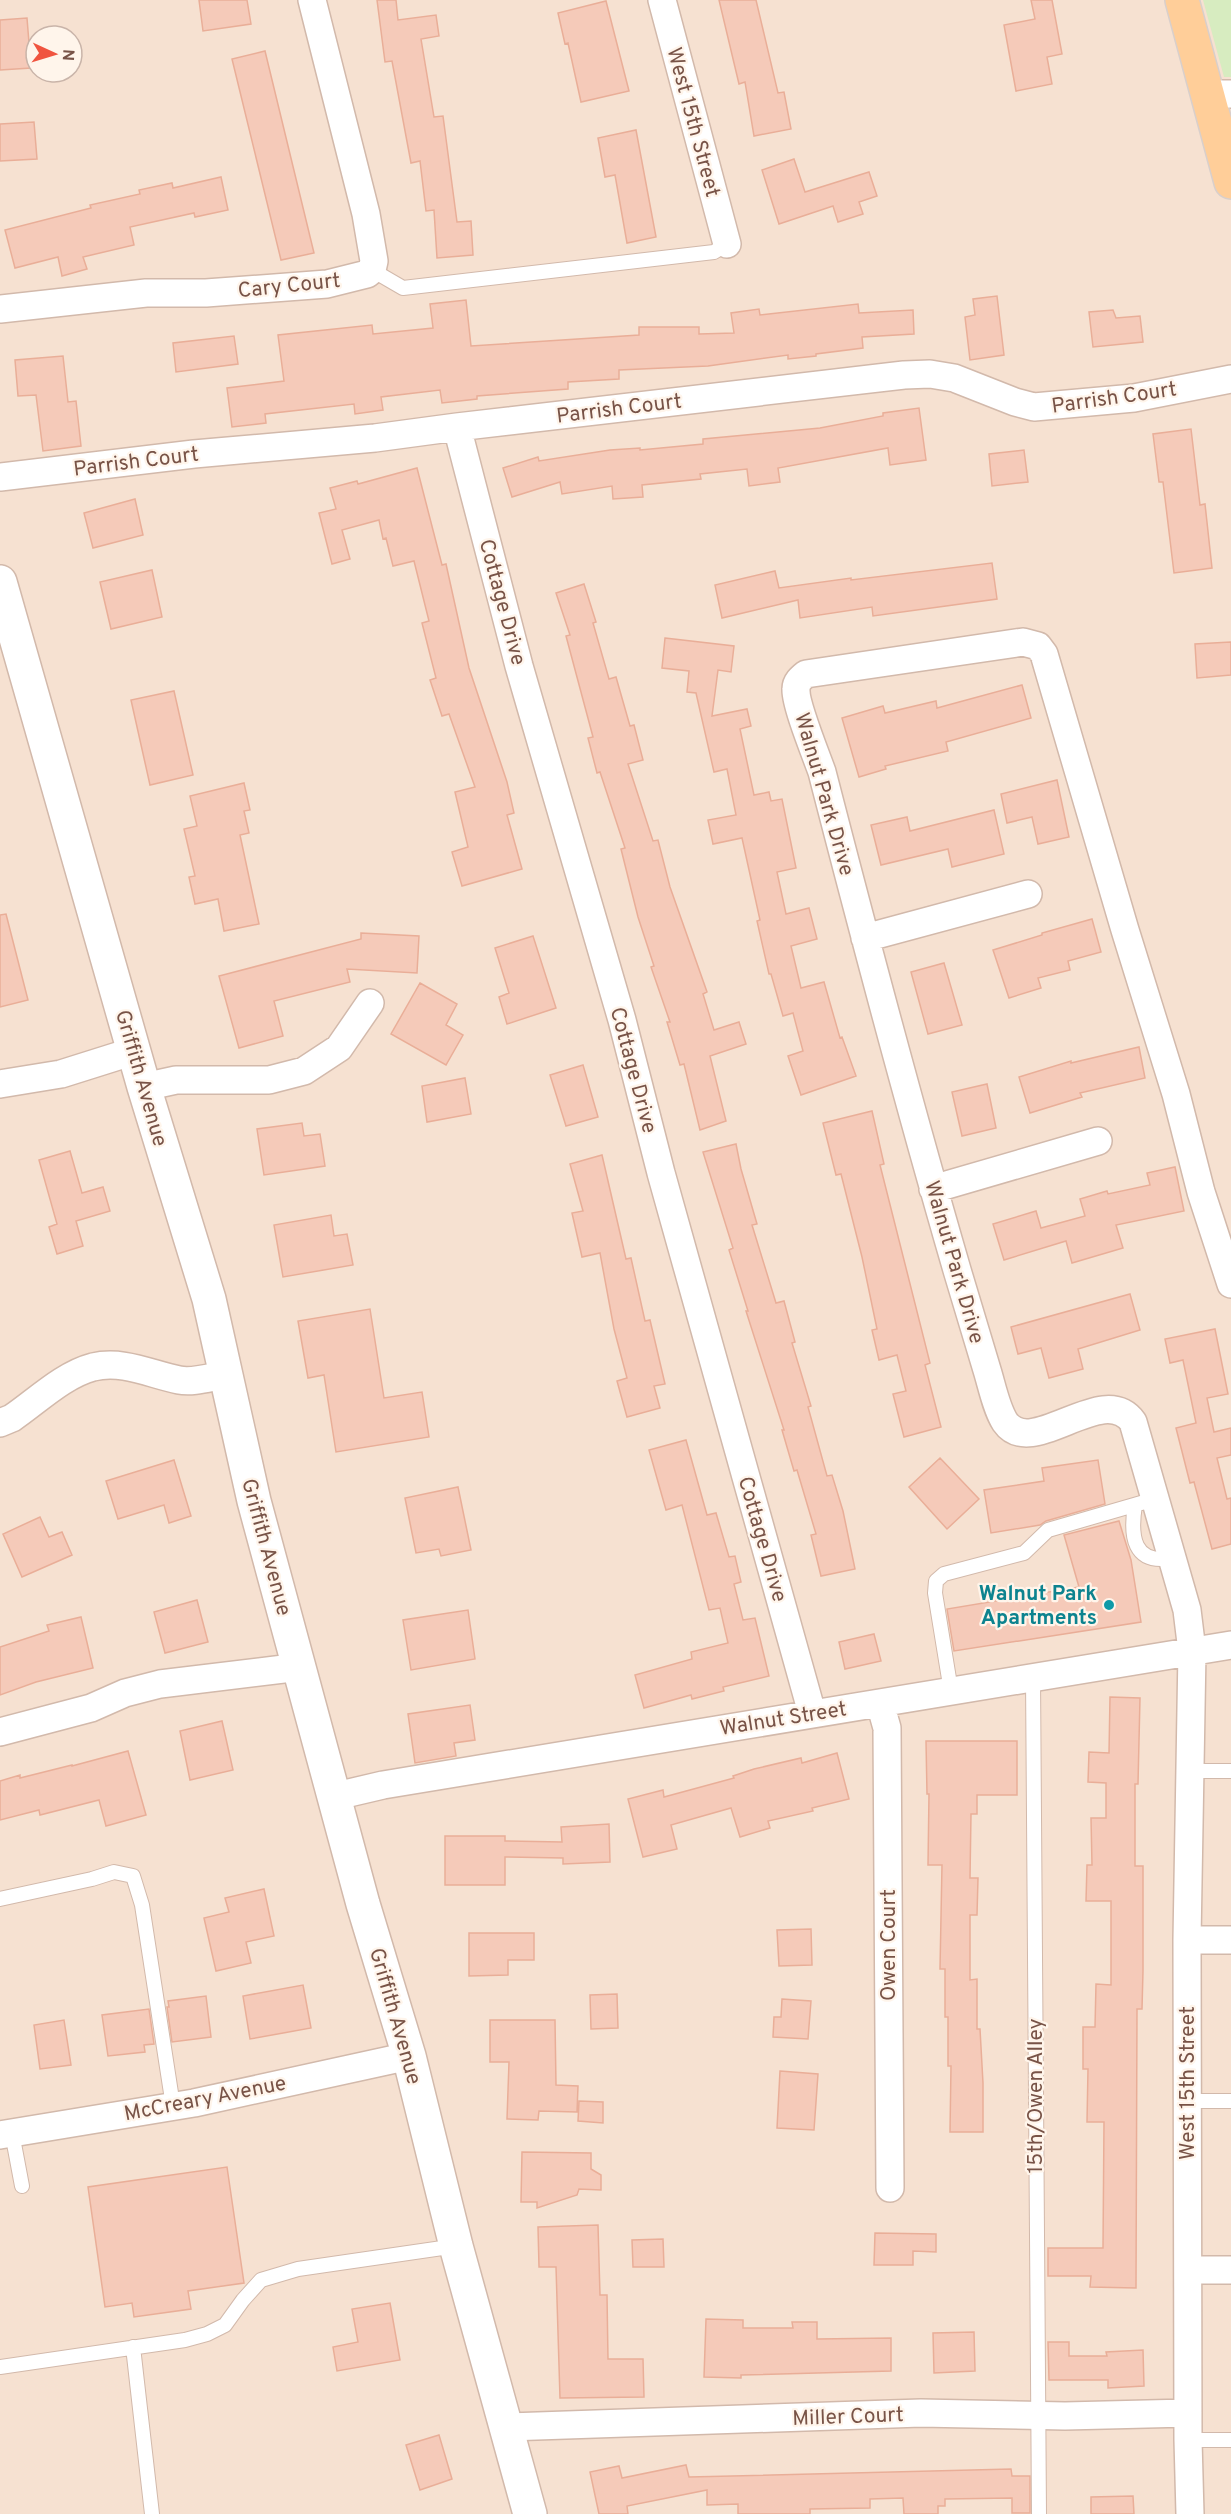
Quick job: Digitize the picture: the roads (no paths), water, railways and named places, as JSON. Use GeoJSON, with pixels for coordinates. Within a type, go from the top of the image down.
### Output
{"type":"FeatureCollection","features":[{"type":"Feature","properties":{"kind":"main road"},"geometry":{"type":"LineString","coordinates":[[1182,0],[1219,94],[1231,182]]}},
{"type":"Feature","properties":{"kind":"street"},"geometry":{"type":"LineString","coordinates":[[312,0],[366,214],[374,261],[372,270]]}},
{"type":"Feature","properties":{"kind":"street","name":"West 15th Street"},"geometry":{"type":"LineString","coordinates":[[662,0],[727,244]]}},
{"type":"Feature","properties":{"kind":"street","name":"Cary Court"},"geometry":{"type":"LineString","coordinates":[[0,309],[146,293],[206,293],[327,284],[367,274],[372,270]]}},
{"type":"Feature","properties":{"kind":"street","name":"Parrish Court"},"geometry":{"type":"LineString","coordinates":[[0,477],[194,454],[375,438],[457,426],[903,375],[930,374],[954,378],[1034,407],[1134,398],[1231,379]]}},
{"type":"Feature","properties":{"kind":"street","name":"Cottage Drive"},"geometry":{"type":"LineString","coordinates":[[457,426],[519,666],[622,1020],[661,1173],[812,1713]]}},
{"type":"Feature","properties":{"kind":"street","name":"Griffith Avenue"},"geometry":{"type":"LineString","coordinates":[[0,582],[144,1087],[209,1299],[254,1501],[336,1796],[363,1904],[409,2056],[456,2246],[530,2514]]}},
{"type":"Feature","properties":{"kind":"street","name":"Walnut Park Drive"},"geometry":{"type":"LineString","coordinates":[[1192,1651],[1187,1610],[1172,1558],[1145,1502],[1133,1422],[1127,1414],[1118,1410],[1085,1414],[1037,1432],[1012,1429],[1004,1420],[991,1386],[933,1189],[822,772],[796,690],[799,680],[806,674],[818,670],[1023,642],[1038,646],[1044,654],[1121,919],[1176,1094],[1201,1192],[1231,1284]]}},
{"type":"Feature","properties":{"kind":"street"},"geometry":{"type":"LineString","coordinates":[[865,938],[1028,894]]}},
{"type":"Feature","properties":{"kind":"street"},"geometry":{"type":"LineString","coordinates":[[144,1087],[176,1080],[269,1080],[304,1071],[339,1048],[370,1003]]}},
{"type":"Feature","properties":{"kind":"street"},"geometry":{"type":"LineString","coordinates":[[0,1084],[61,1074],[134,1051]]}},
{"type":"Feature","properties":{"kind":"street"},"geometry":{"type":"LineString","coordinates":[[933,1189],[1098,1141]]}},
{"type":"Feature","properties":{"kind":"street"},"geometry":{"type":"LineString","coordinates":[[4,1427],[74,1374],[94,1367],[114,1365],[134,1367],[182,1381],[225,1376]]}},
{"type":"Feature","properties":{"kind":"street","name":"Walnut Street"},"geometry":{"type":"LineString","coordinates":[[336,1796],[383,1785],[1231,1645]]}},
{"type":"Feature","properties":{"kind":"street","name":"West 15th Street"},"geometry":{"type":"LineString","coordinates":[[1190,2514],[1186,1940],[1192,1651]]}},
{"type":"Feature","properties":{"kind":"street"},"geometry":{"type":"LineString","coordinates":[[0,1732],[91,1708],[125,1693],[160,1684],[300,1667]]}},
{"type":"Feature","properties":{"kind":"street","name":"Owen Court"},"geometry":{"type":"LineString","coordinates":[[879,1703],[887,1728],[890,2187]]}},
{"type":"Feature","properties":{"kind":"street"},"geometry":{"type":"LineString","coordinates":[[1186,1940],[1231,1940]]}},
{"type":"Feature","properties":{"kind":"street","name":"McCreary Avenue"},"geometry":{"type":"LineString","coordinates":[[6,2134],[173,2106],[409,2056]]}},
{"type":"Feature","properties":{"kind":"street"},"geometry":{"type":"LineString","coordinates":[[1188,2270],[1231,2270]]}},
{"type":"Feature","properties":{"kind":"street","name":"Miller Court"},"geometry":{"type":"LineString","coordinates":[[507,2427],[921,2413],[1037,2416],[1188,2413]]}},
{"type":"Feature","properties":{"kind":"lane"},"geometry":{"type":"LineString","coordinates":[[372,270],[403,288],[714,252],[727,244]]}},
{"type":"Feature","properties":{"kind":"lane"},"geometry":{"type":"LineString","coordinates":[[951,1691],[934,1593],[936,1581],[944,1574],[1024,1553],[1048,1530],[1145,1502]]}},
{"type":"Feature","properties":{"kind":"lane","name":"15th/Owen Alley"},"geometry":{"type":"LineString","coordinates":[[1033,1677],[1037,2416],[1040,2514]]}},
{"type":"Feature","properties":{"kind":"lane"},"geometry":{"type":"LineString","coordinates":[[1190,1771],[1231,1771]]}},
{"type":"Feature","properties":{"kind":"lane"},"geometry":{"type":"LineString","coordinates":[[0,1899],[92,1880],[114,1872],[134,1876],[142,1905],[173,2106]]}},
{"type":"Feature","properties":{"kind":"lane"},"geometry":{"type":"LineString","coordinates":[[1187,2101],[1231,2101]]}},
{"type":"Feature","properties":{"kind":"lane"},"geometry":{"type":"LineString","coordinates":[[6,2134],[22,2186]]}},
{"type":"Feature","properties":{"kind":"lane"},"geometry":{"type":"LineString","coordinates":[[0,2367],[185,2340],[207,2334],[225,2325],[261,2280],[298,2269],[456,2246]]}},
{"type":"Feature","properties":{"kind":"lane"},"geometry":{"type":"LineString","coordinates":[[133,2347],[152,2514]]}},
{"type":"Feature","properties":{"kind":"lane"},"geometry":{"type":"LineString","coordinates":[[1188,2440],[1231,2440]]}},
{"type":"Feature","properties":{"kind":"place","name":"Walnut Park Apartments"},"geometry":{"type":"Point","coordinates":[1109,1605]}}]}
